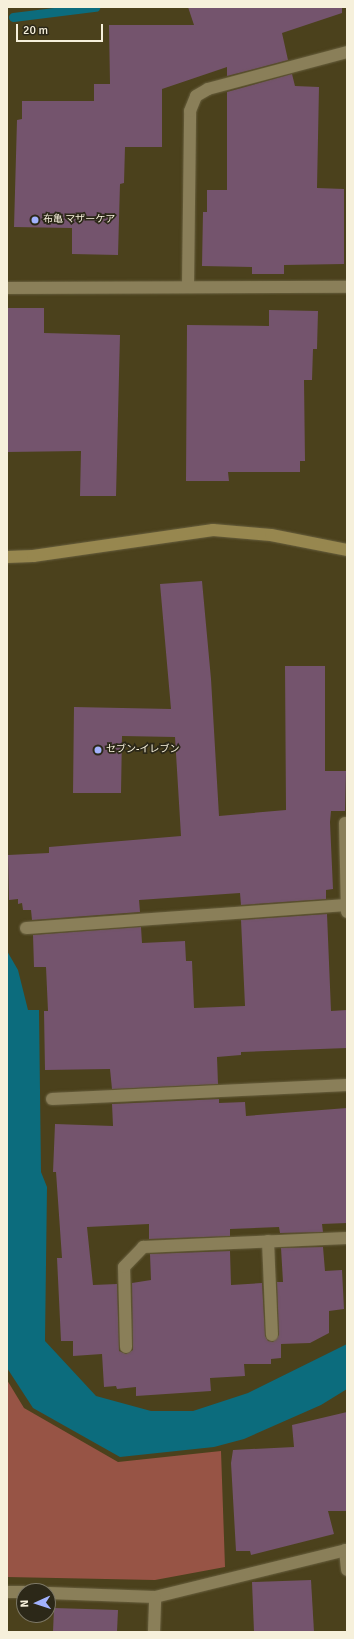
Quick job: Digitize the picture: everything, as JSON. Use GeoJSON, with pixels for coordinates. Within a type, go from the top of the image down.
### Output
{"type":"FeatureCollection","features":[{"type":"Feature","properties":{"kind":"street"},"geometry":{"type":"LineString","coordinates":[[188,286],[190,111],[196,96],[208,89],[347,52]]}},
{"type":"Feature","properties":{"kind":"street"},"geometry":{"type":"LineString","coordinates":[[7,288],[188,286],[347,287]]}},
{"type":"Feature","properties":{"kind":"street"},"geometry":{"type":"LineString","coordinates":[[7,557],[33,556],[213,530],[271,535],[347,550]]}},
{"type":"Feature","properties":{"kind":"street"},"geometry":{"type":"LineString","coordinates":[[346,823],[347,912]]}},
{"type":"Feature","properties":{"kind":"street"},"geometry":{"type":"LineString","coordinates":[[26,928],[347,905]]}},
{"type":"Feature","properties":{"kind":"street"},"geometry":{"type":"LineString","coordinates":[[52,1099],[347,1085]]}},
{"type":"Feature","properties":{"kind":"street"},"geometry":{"type":"LineString","coordinates":[[126,1347],[124,1267],[143,1247],[347,1238]]}},
{"type":"Feature","properties":{"kind":"street"},"geometry":{"type":"LineString","coordinates":[[268,1241],[272,1335]]}},
{"type":"Feature","properties":{"kind":"street"},"geometry":{"type":"LineString","coordinates":[[56,1593],[155,1597],[346,1550],[347,1570]]}},
{"type":"Feature","properties":{"kind":"street"},"geometry":{"type":"LineString","coordinates":[[154,1632],[155,1597]]}},
{"type":"Feature","properties":{"kind":"shaded area"},"geometry":{"type":"Polygon","coordinates":[[[7,1380],[24,1408],[118,1462],[221,1451],[225,1567],[155,1580],[7,1577],[7,1380]]]}},
{"type":"Feature","properties":{"kind":"water"},"geometry":{"type":"Polygon","coordinates":[[[7,951],[18,970],[28,1010],[39,1010],[41,1172],[47,1187],[45,1341],[96,1396],[151,1411],[193,1411],[248,1393],[347,1344],[347,1389],[321,1405],[244,1439],[214,1447],[120,1457],[33,1408],[7,1368],[7,951]]]}},
{"type":"Feature","properties":{"kind":"building"},"geometry":{"type":"Polygon","coordinates":[[[188,7],[342,7],[342,13],[282,33],[288,60],[227,76],[227,67],[162,89],[162,147],[125,147],[124,183],[120,184],[118,255],[72,254],[72,228],[14,227],[17,120],[22,119],[22,101],[94,101],[94,84],[110,84],[109,25],[194,25],[188,7]]]}},
{"type":"Feature","properties":{"kind":"building"},"geometry":{"type":"Polygon","coordinates":[[[292,74],[295,86],[319,87],[317,188],[344,189],[344,264],[284,265],[284,274],[252,274],[252,267],[202,266],[203,212],[207,212],[207,190],[227,190],[227,92],[292,74]]]}},
{"type":"Feature","properties":{"kind":"building"},"geometry":{"type":"Polygon","coordinates":[[[7,308],[44,308],[44,333],[120,335],[116,496],[80,496],[81,451],[7,452],[7,308]]]}},
{"type":"Feature","properties":{"kind":"building"},"geometry":{"type":"Polygon","coordinates":[[[269,310],[318,311],[317,349],[313,349],[312,380],[304,380],[305,461],[300,461],[300,472],[228,472],[229,481],[186,481],[187,325],[269,326],[269,310]]]}},
{"type":"Feature","properties":{"kind":"building"},"geometry":{"type":"Polygon","coordinates":[[[202,581],[211,679],[219,816],[286,810],[285,666],[325,666],[325,771],[346,771],[345,811],[331,811],[330,822],[333,889],[326,890],[326,899],[241,905],[240,893],[139,900],[140,912],[32,920],[31,910],[23,910],[22,903],[18,904],[18,899],[9,900],[8,855],[49,853],[49,847],[181,836],[175,737],[122,736],[121,793],[73,793],[74,707],[171,709],[160,584],[202,581]]]}},
{"type":"Feature","properties":{"kind":"building"},"geometry":{"type":"Polygon","coordinates":[[[327,914],[331,1011],[347,1010],[347,1048],[241,1052],[241,1055],[217,1057],[218,1084],[112,1089],[110,1069],[45,1070],[44,1011],[48,1011],[46,967],[34,967],[33,935],[141,927],[142,943],[185,941],[186,961],[192,961],[194,1008],[245,1006],[241,920],[327,914]]]}},
{"type":"Feature","properties":{"kind":"building"},"geometry":{"type":"Polygon","coordinates":[[[219,1099],[219,1103],[245,1102],[246,1116],[347,1108],[347,1223],[322,1224],[323,1232],[280,1233],[279,1227],[230,1229],[230,1236],[149,1239],[149,1224],[87,1227],[93,1285],[117,1284],[119,1351],[126,1354],[133,1350],[132,1283],[151,1280],[150,1254],[230,1251],[231,1285],[262,1283],[265,1336],[268,1341],[273,1342],[279,1335],[277,1282],[283,1282],[281,1248],[323,1247],[325,1271],[342,1270],[344,1309],[329,1311],[329,1333],[310,1343],[281,1344],[281,1358],[271,1359],[271,1364],[244,1364],[245,1376],[210,1378],[211,1391],[136,1396],[136,1387],[117,1389],[116,1386],[104,1387],[102,1354],[73,1356],[73,1341],[61,1341],[57,1258],[62,1258],[56,1172],[53,1172],[55,1124],[113,1126],[112,1104],[219,1099]]]}},
{"type":"Feature","properties":{"kind":"building"},"geometry":{"type":"Polygon","coordinates":[[[347,1412],[347,1511],[328,1511],[334,1534],[251,1555],[250,1551],[236,1551],[231,1463],[233,1450],[294,1447],[292,1425],[347,1412]]]}},
{"type":"Feature","properties":{"kind":"building"},"geometry":{"type":"Polygon","coordinates":[[[311,1580],[314,1632],[254,1632],[252,1582],[311,1580]]]}},
{"type":"Feature","properties":{"kind":"building"},"geometry":{"type":"Polygon","coordinates":[[[56,1608],[118,1610],[117,1632],[53,1632],[53,1623],[56,1623],[56,1608]]]}},
{"type":"Feature","properties":{"kind":"waterway"},"geometry":{"type":"LineString","coordinates":[[13,17],[95,7]]}},
{"type":"Feature","properties":{"kind":"place","name":"布亀 マザーケア"},"geometry":{"type":"Point","coordinates":[35,220]}},
{"type":"Feature","properties":{"kind":"place","name":"セブン-イレブン"},"geometry":{"type":"Point","coordinates":[98,750]}}]}
